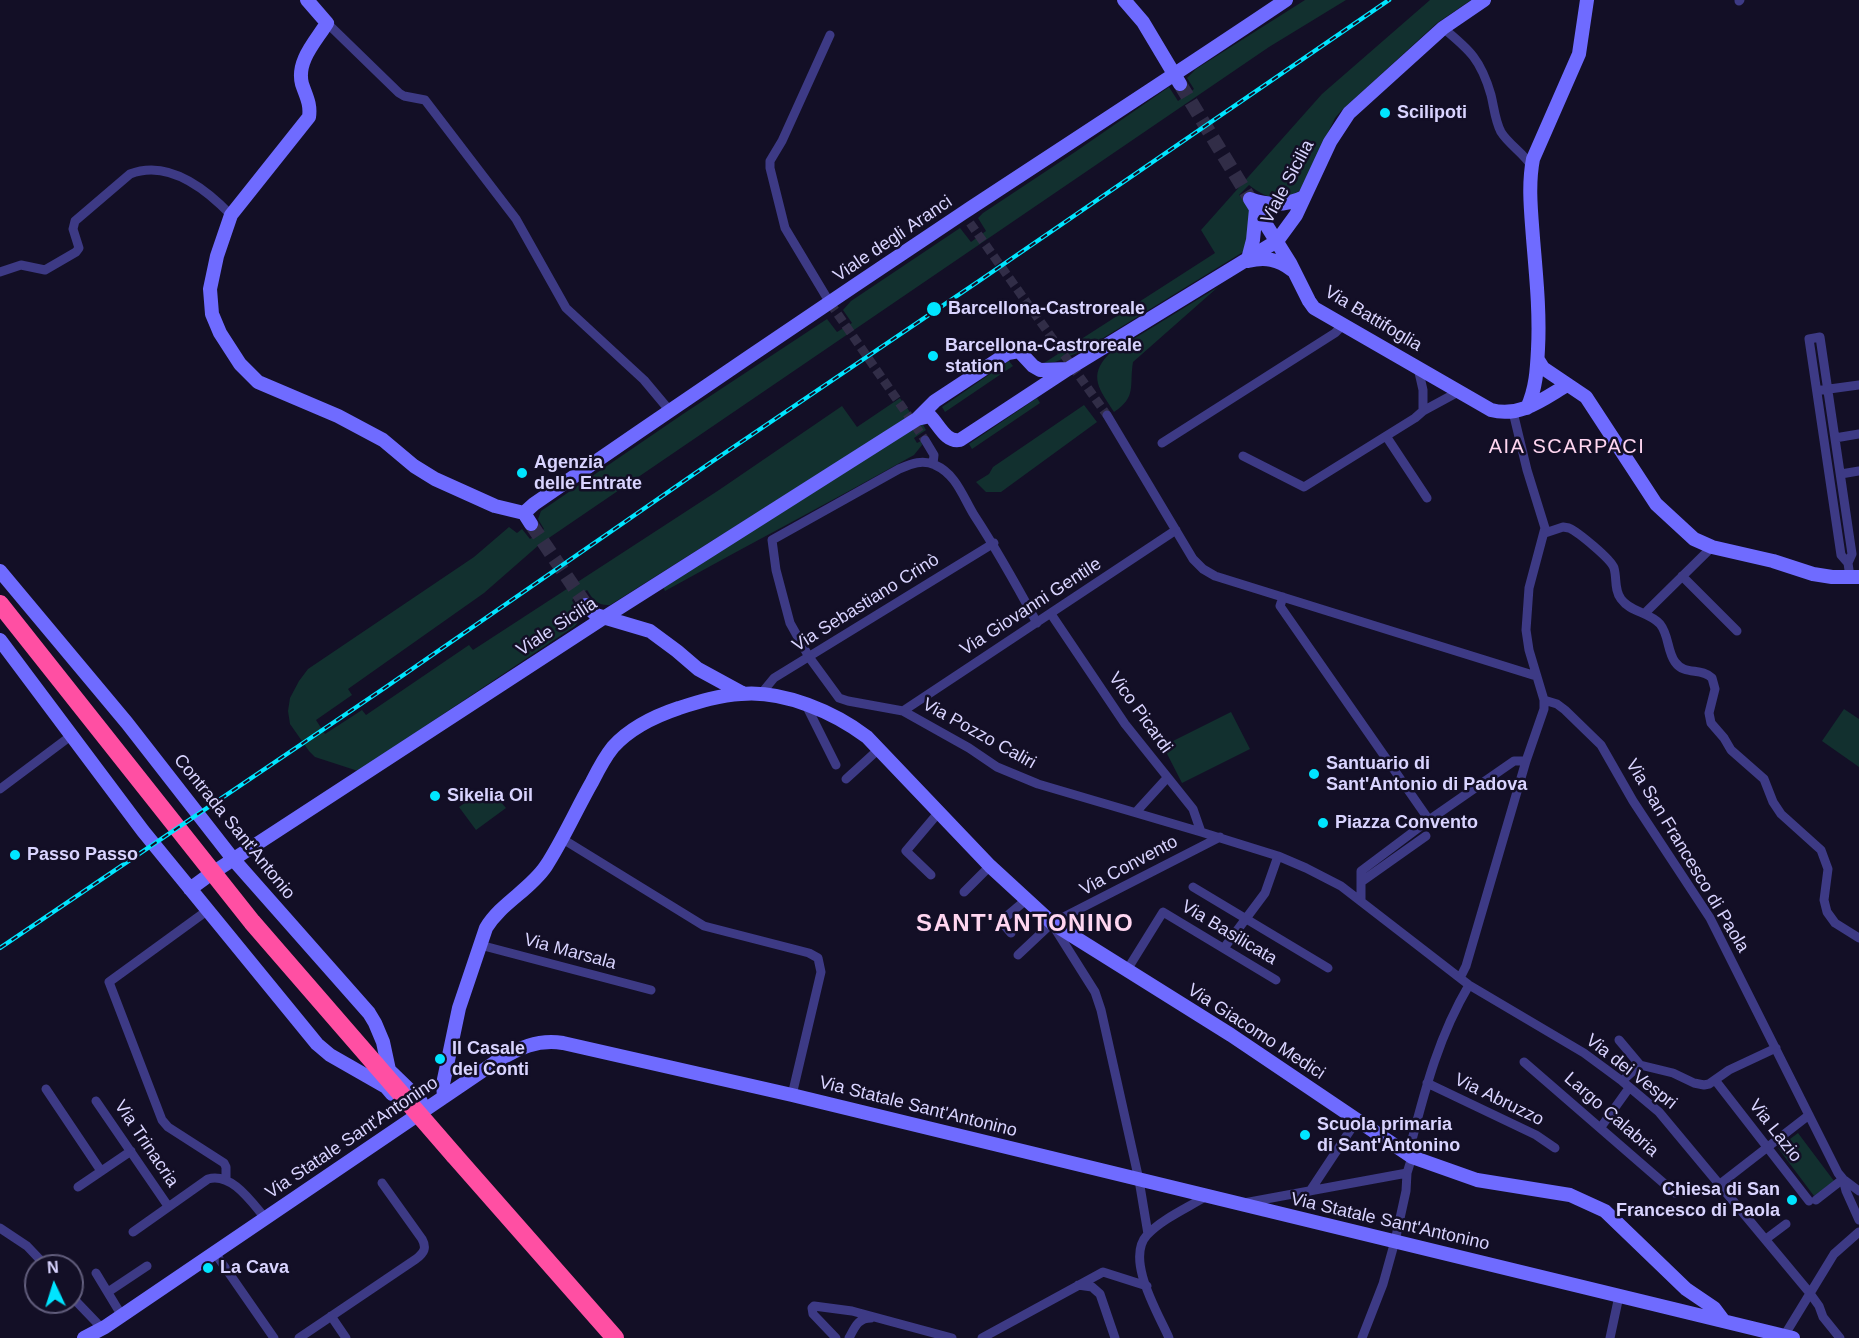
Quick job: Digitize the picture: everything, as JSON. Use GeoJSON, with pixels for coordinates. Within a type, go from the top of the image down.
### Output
{"type":"FeatureCollection","features":[{"type":"Feature","properties":{"kind":"highway"},"geometry":{"type":"LineString","coordinates":[[0,604],[252,922],[615,1338]]}},
{"type":"Feature","properties":{"kind":"street"},"geometry":{"type":"LineString","coordinates":[[307,0],[327,23],[399,93],[425,100],[516,219],[566,308],[644,380],[670,411]]}},
{"type":"Feature","properties":{"kind":"street"},"geometry":{"type":"LineString","coordinates":[[1124,0],[1143,22],[1178,80]]}},
{"type":"Feature","properties":{"kind":"street","name":"Viale degli Aranci"},"geometry":{"type":"LineString","coordinates":[[231,215],[217,256],[210,289],[212,314],[216,324],[240,364],[258,381],[338,416],[383,440],[414,465],[435,478],[495,506],[528,518],[534,504],[670,411],[830,303],[967,218],[1178,80],[1286,0]]}},
{"type":"Feature","properties":{"kind":"street","name":"Viale Sicilia"},"geometry":{"type":"LineString","coordinates":[[219,868],[605,617],[917,419],[925,416],[933,418],[949,439],[958,441],[1068,369],[1277,241],[1296,215],[1336,130],[1349,113],[1443,28],[1484,0]]}},
{"type":"Feature","properties":{"kind":"street"},"geometry":{"type":"LineString","coordinates":[[1527,408],[1532,396],[1538,360],[1538,298],[1530,196],[1533,159],[1579,54],[1587,0]]}},
{"type":"Feature","properties":{"kind":"street"},"geometry":{"type":"LineString","coordinates":[[0,272],[21,266],[45,270],[76,252],[79,248],[73,229],[75,221],[130,174],[138,171],[164,170],[180,176],[218,201],[231,215],[309,117],[309,101],[300,74],[302,62],[327,23]]}},
{"type":"Feature","properties":{"kind":"street"},"geometry":{"type":"LineString","coordinates":[[1443,28],[1466,47],[1478,61],[1501,131],[1532,167]]}},
{"type":"Feature","properties":{"kind":"street"},"geometry":{"type":"LineString","coordinates":[[830,35],[782,141],[770,161],[785,228],[830,303]]}},
{"type":"Feature","properties":{"kind":"street"},"geometry":{"type":"LineString","coordinates":[[1292,267],[1273,260],[1246,260],[1253,240],[1253,204],[1277,205],[1295,201],[1304,196]]}},
{"type":"Feature","properties":{"kind":"street","name":"Via Battifoglia"},"geometry":{"type":"LineString","coordinates":[[1253,204],[1277,241],[1314,308],[1491,410],[1502,413],[1513,412]]}},
{"type":"Feature","properties":{"kind":"street"},"geometry":{"type":"LineString","coordinates":[[1292,267],[1289,249],[1296,215]]}},
{"type":"Feature","properties":{"kind":"street"},"geometry":{"type":"LineString","coordinates":[[1162,443],[1335,333],[1344,324]]}},
{"type":"Feature","properties":{"kind":"street"},"geometry":{"type":"LineString","coordinates":[[1820,337],[1852,554],[1852,572],[1841,555],[1809,339],[1820,337]]}},
{"type":"Feature","properties":{"kind":"street","name":"Viale Sicilia"},"geometry":{"type":"LineString","coordinates":[[917,419],[933,403],[1011,351],[1023,353],[1033,366],[1040,370],[1068,369]]}},
{"type":"Feature","properties":{"kind":"street"},"geometry":{"type":"LineString","coordinates":[[1538,360],[1544,368],[1567,386],[1582,394],[1596,410],[1661,509],[1685,533],[1712,547],[1813,574],[1852,572]]}},
{"type":"Feature","properties":{"kind":"street"},"geometry":{"type":"LineString","coordinates":[[1418,368],[1424,390],[1423,411]]}},
{"type":"Feature","properties":{"kind":"street"},"geometry":{"type":"LineString","coordinates":[[1817,391],[1859,385]]}},
{"type":"Feature","properties":{"kind":"street"},"geometry":{"type":"LineString","coordinates":[[1460,978],[1466,966],[1526,761],[1541,720],[1544,700],[1526,638],[1526,616],[1531,577],[1545,533],[1545,522],[1527,470],[1513,412],[1527,408],[1567,386]]}},
{"type":"Feature","properties":{"kind":"street"},"geometry":{"type":"LineString","coordinates":[[1243,456],[1304,486],[1423,411],[1458,392]]}},
{"type":"Feature","properties":{"kind":"street"},"geometry":{"type":"LineString","coordinates":[[933,403],[931,411],[933,418]]}},
{"type":"Feature","properties":{"kind":"street"},"geometry":{"type":"LineString","coordinates":[[1107,415],[1193,559],[1203,569],[1215,576],[1536,676]]}},
{"type":"Feature","properties":{"kind":"street"},"geometry":{"type":"LineString","coordinates":[[1835,438],[1859,434]]}},
{"type":"Feature","properties":{"kind":"street"},"geometry":{"type":"LineString","coordinates":[[1386,436],[1426,498]]}},
{"type":"Feature","properties":{"kind":"street"},"geometry":{"type":"LineString","coordinates":[[925,440],[934,455],[933,464]]}},
{"type":"Feature","properties":{"kind":"street"},"geometry":{"type":"LineString","coordinates":[[830,714],[839,698],[809,657],[786,613],[772,540],[899,469],[919,462],[933,464],[962,490],[972,512],[994,543],[1037,623]]}},
{"type":"Feature","properties":{"kind":"street"},"geometry":{"type":"LineString","coordinates":[[1841,474],[1859,471]]}},
{"type":"Feature","properties":{"kind":"street"},"geometry":{"type":"LineString","coordinates":[[1545,533],[1563,527],[1574,530],[1611,562],[1620,598],[1662,626],[1675,662],[1681,668],[1691,672],[1704,672],[1712,678],[1715,689],[1708,713],[1711,723],[1731,750],[1764,779],[1780,814],[1821,850],[1828,869],[1824,900],[1827,912],[1835,923],[1859,939]]}},
{"type":"Feature","properties":{"kind":"street","name":"Via Giovanni Gentile"},"geometry":{"type":"LineString","coordinates":[[903,711],[1176,530]]}},
{"type":"Feature","properties":{"kind":"street","name":"Via Sebastiano Crinò"},"geometry":{"type":"LineString","coordinates":[[760,695],[774,678],[994,543]]}},
{"type":"Feature","properties":{"kind":"street"},"geometry":{"type":"LineString","coordinates":[[1645,613],[1712,547]]}},
{"type":"Feature","properties":{"kind":"street","name":"Contrada Sant'Antonio"},"geometry":{"type":"LineString","coordinates":[[0,571],[127,723],[233,859],[369,1013],[383,1042],[379,1070],[386,1087],[417,1116],[423,1106],[417,1097],[392,1074],[379,1070],[330,1055],[317,1044],[143,831],[0,640]]}},
{"type":"Feature","properties":{"kind":"street"},"geometry":{"type":"LineString","coordinates":[[1682,576],[1737,631]]}},
{"type":"Feature","properties":{"kind":"street"},"geometry":{"type":"LineString","coordinates":[[1283,597],[1280,606],[1429,820]]}},
{"type":"Feature","properties":{"kind":"street"},"geometry":{"type":"LineString","coordinates":[[586,605],[596,615],[650,631],[698,669],[741,693]]}},
{"type":"Feature","properties":{"kind":"street","name":"Vico Picardi"},"geometry":{"type":"LineString","coordinates":[[1051,614],[1125,724],[1192,809],[1201,832]]}},
{"type":"Feature","properties":{"kind":"street","name":"Via Giacomo Medici"},"geometry":{"type":"LineString","coordinates":[[442,1099],[459,1008],[486,928],[494,917],[546,866],[609,753],[632,731],[669,711],[741,693],[786,699],[830,714],[856,728],[880,748],[990,866],[1052,923],[1231,1035],[1410,1156],[1476,1180],[1570,1195],[1605,1210],[1686,1289],[1714,1308],[1724,1320]]}},
{"type":"Feature","properties":{"kind":"street","name":"Via Pozzo Caliri"},"geometry":{"type":"LineString","coordinates":[[839,698],[903,711],[969,748],[997,767],[1026,780],[1220,837]]}},
{"type":"Feature","properties":{"kind":"street","name":"Via San Francesco di Paola"},"geometry":{"type":"LineString","coordinates":[[1544,700],[1557,704],[1565,710],[1601,745],[1637,808],[1710,918],[1843,1179],[1859,1220]]}},
{"type":"Feature","properties":{"kind":"street"},"geometry":{"type":"LineString","coordinates":[[806,705],[836,765]]}},
{"type":"Feature","properties":{"kind":"street"},"geometry":{"type":"LineString","coordinates":[[0,789],[72,735]]}},
{"type":"Feature","properties":{"kind":"street"},"geometry":{"type":"LineString","coordinates":[[846,779],[880,748]]}},
{"type":"Feature","properties":{"kind":"street"},"geometry":{"type":"LineString","coordinates":[[1361,900],[1361,871],[1514,761],[1526,761]]}},
{"type":"Feature","properties":{"kind":"street"},"geometry":{"type":"LineString","coordinates":[[1136,812],[1167,778]]}},
{"type":"Feature","properties":{"kind":"street"},"geometry":{"type":"LineString","coordinates":[[932,875],[906,851],[939,812]]}},
{"type":"Feature","properties":{"kind":"street"},"geometry":{"type":"LineString","coordinates":[[1220,837],[1278,856],[1328,879],[1361,900]]}},
{"type":"Feature","properties":{"kind":"street","name":"Via Convento"},"geometry":{"type":"LineString","coordinates":[[1018,955],[1052,923],[1220,837]]}},
{"type":"Feature","properties":{"kind":"street"},"geometry":{"type":"LineString","coordinates":[[1361,882],[1426,837]]}},
{"type":"Feature","properties":{"kind":"street"},"geometry":{"type":"LineString","coordinates":[[561,838],[704,926],[809,953],[818,958],[821,972],[792,1095]]}},
{"type":"Feature","properties":{"kind":"street"},"geometry":{"type":"LineString","coordinates":[[1224,948],[1265,893],[1278,856]]}},
{"type":"Feature","properties":{"kind":"street"},"geometry":{"type":"LineString","coordinates":[[964,892],[990,866]]}},
{"type":"Feature","properties":{"kind":"street"},"geometry":{"type":"LineString","coordinates":[[190,889],[205,878]]}},
{"type":"Feature","properties":{"kind":"street"},"geometry":{"type":"LineString","coordinates":[[1193,887],[1328,968]]}},
{"type":"Feature","properties":{"kind":"street"},"geometry":{"type":"LineString","coordinates":[[1011,933],[1001,921],[1026,900]]}},
{"type":"Feature","properties":{"kind":"street","name":"Via dei Vespri"},"geometry":{"type":"LineString","coordinates":[[1361,900],[1460,978],[1584,1053],[1626,1084],[1668,1121],[1809,1292],[1819,1306],[1823,1317],[1840,1338]]}},
{"type":"Feature","properties":{"kind":"street"},"geometry":{"type":"LineString","coordinates":[[208,910],[109,982],[162,1120],[168,1127],[224,1163],[226,1180]]}},
{"type":"Feature","properties":{"kind":"street","name":"Via Basilicata"},"geometry":{"type":"LineString","coordinates":[[1127,970],[1163,912],[1276,980]]}},
{"type":"Feature","properties":{"kind":"street"},"geometry":{"type":"LineString","coordinates":[[1052,923],[1095,992],[1101,1010],[1139,1180],[1148,1234]]}},
{"type":"Feature","properties":{"kind":"street","name":"Via Marsala"},"geometry":{"type":"LineString","coordinates":[[480,945],[651,990]]}},
{"type":"Feature","properties":{"kind":"street"},"geometry":{"type":"LineString","coordinates":[[1362,1338],[1383,1284],[1395,1241],[1410,1156],[1427,1083],[1448,1024],[1469,984]]}},
{"type":"Feature","properties":{"kind":"street"},"geometry":{"type":"LineString","coordinates":[[1619,1040],[1640,1065],[1673,1073],[1698,1085],[1709,1084],[1729,1070],[1776,1048]]}},
{"type":"Feature","properties":{"kind":"street","name":"Via Statale Sant'Antonino"},"geometry":{"type":"LineString","coordinates":[[96,1330],[122,1316],[510,1053],[526,1045],[549,1041],[563,1042],[792,1095],[1788,1337]]}},
{"type":"Feature","properties":{"kind":"street","name":"Largo Calabria"},"geometry":{"type":"LineString","coordinates":[[1524,1062],[1675,1193]]}},
{"type":"Feature","properties":{"kind":"street"},"geometry":{"type":"LineString","coordinates":[[1601,1127],[1640,1065]]}},
{"type":"Feature","properties":{"kind":"street","name":"Via Lazio"},"geometry":{"type":"LineString","coordinates":[[1715,1080],[1812,1200],[1843,1179]]}},
{"type":"Feature","properties":{"kind":"street","name":"Via Abruzzo"},"geometry":{"type":"LineString","coordinates":[[1427,1083],[1526,1130],[1555,1148]]}},
{"type":"Feature","properties":{"kind":"street"},"geometry":{"type":"LineString","coordinates":[[46,1089],[101,1172]]}},
{"type":"Feature","properties":{"kind":"street"},"geometry":{"type":"LineString","coordinates":[[417,1097],[442,1099]]}},
{"type":"Feature","properties":{"kind":"street","name":"Via Trinacria"},"geometry":{"type":"LineString","coordinates":[[96,1101],[168,1206]]}},
{"type":"Feature","properties":{"kind":"street"},"geometry":{"type":"LineString","coordinates":[[1720,1184],[1809,1115]]}},
{"type":"Feature","properties":{"kind":"street"},"geometry":{"type":"LineString","coordinates":[[1310,1191],[1357,1120]]}},
{"type":"Feature","properties":{"kind":"street"},"geometry":{"type":"LineString","coordinates":[[78,1187],[131,1151]]}},
{"type":"Feature","properties":{"kind":"street"},"geometry":{"type":"LineString","coordinates":[[1237,1204],[1407,1173]]}},
{"type":"Feature","properties":{"kind":"street"},"geometry":{"type":"LineString","coordinates":[[133,1232],[208,1179],[219,1177],[243,1193],[266,1219]]}},
{"type":"Feature","properties":{"kind":"street","name":"Via San Francesco di Paola"},"geometry":{"type":"LineString","coordinates":[[1843,1179],[1859,1191]]}},
{"type":"Feature","properties":{"kind":"street"},"geometry":{"type":"LineString","coordinates":[[299,1338],[416,1260],[424,1252],[422,1239],[382,1183]]}},
{"type":"Feature","properties":{"kind":"street"},"geometry":{"type":"LineString","coordinates":[[1169,1338],[1138,1259],[1141,1244],[1148,1234],[1205,1197]]}},
{"type":"Feature","properties":{"kind":"street"},"geometry":{"type":"LineString","coordinates":[[1766,1239],[1786,1224]]}},
{"type":"Feature","properties":{"kind":"street"},"geometry":{"type":"LineString","coordinates":[[0,1228],[27,1246],[35,1254]]}},
{"type":"Feature","properties":{"kind":"street"},"geometry":{"type":"LineString","coordinates":[[1788,1337],[1809,1292],[1834,1254],[1859,1232]]}},
{"type":"Feature","properties":{"kind":"street"},"geometry":{"type":"LineString","coordinates":[[215,1253],[274,1338]]}},
{"type":"Feature","properties":{"kind":"street"},"geometry":{"type":"LineString","coordinates":[[108,1292],[147,1266]]}},
{"type":"Feature","properties":{"kind":"street"},"geometry":{"type":"LineString","coordinates":[[982,1338],[1103,1272],[1147,1286]]}},
{"type":"Feature","properties":{"kind":"street"},"geometry":{"type":"LineString","coordinates":[[96,1273],[122,1316]]}},
{"type":"Feature","properties":{"kind":"street"},"geometry":{"type":"LineString","coordinates":[[1115,1338],[1100,1294],[1099,1281],[1105,1277],[1117,1276]]}},
{"type":"Feature","properties":{"kind":"street"},"geometry":{"type":"LineString","coordinates":[[1078,1285],[1092,1287],[1100,1294]]}},
{"type":"Feature","properties":{"kind":"street"},"geometry":{"type":"LineString","coordinates":[[1610,1338],[1619,1296]]}},
{"type":"Feature","properties":{"kind":"street"},"geometry":{"type":"LineString","coordinates":[[877,1318],[866,1318],[858,1322],[847,1338],[834,1336],[813,1314],[812,1308],[819,1305],[852,1311],[952,1338]]}},
{"type":"Feature","properties":{"kind":"street"},"geometry":{"type":"LineString","coordinates":[[852,1311],[858,1322]]}},
{"type":"Feature","properties":{"kind":"street"},"geometry":{"type":"LineString","coordinates":[[84,1314],[96,1330]]}},
{"type":"Feature","properties":{"kind":"street"},"geometry":{"type":"LineString","coordinates":[[331,1316],[346,1338]]}},
{"type":"Feature","properties":{"kind":"green space"},"geometry":{"type":"Polygon","coordinates":[[[1305,0],[1346,0],[1269,47],[540,544],[484,593],[348,689],[352,695],[316,720],[325,734],[362,710],[366,715],[469,645],[473,650],[719,490],[842,406],[857,427],[900,398],[912,415],[610,605],[596,602],[587,590],[572,600],[579,616],[575,626],[358,771],[315,757],[309,751],[290,724],[288,711],[290,698],[308,669],[474,557],[509,527],[517,533],[522,529],[530,539],[544,529],[538,519],[541,511],[827,319],[837,332],[852,323],[843,310],[851,301],[960,228],[971,242],[986,231],[978,218],[983,213],[1169,87],[1178,101],[1194,89],[1187,78],[1196,69],[1305,0]]]}},
{"type":"Feature","properties":{"kind":"green space"},"geometry":{"type":"Polygon","coordinates":[[[1430,0],[1471,0],[1437,23],[1341,111],[1335,118],[1300,190],[1287,197],[1274,198],[1249,185],[1239,195],[1250,208],[1247,241],[1243,252],[1082,351],[1055,362],[1044,363],[1215,253],[1201,230],[1322,94],[1430,0]]]}},
{"type":"Feature","properties":{"kind":"green space"},"geometry":{"type":"Polygon","coordinates":[[[1218,287],[1133,362],[1129,396],[1114,412],[1098,383],[1097,376],[1102,362],[1109,354],[1218,287]]]}},
{"type":"Feature","properties":{"kind":"green space"},"geometry":{"type":"Polygon","coordinates":[[[1009,361],[1013,366],[945,412],[942,407],[1009,361]]]}},
{"type":"Feature","properties":{"kind":"green space"},"geometry":{"type":"Polygon","coordinates":[[[1037,398],[1040,403],[972,449],[969,444],[1037,398]]]}},
{"type":"Feature","properties":{"kind":"green space"},"geometry":{"type":"Polygon","coordinates":[[[1084,405],[1097,422],[1001,492],[986,492],[976,482],[989,474],[993,467],[1084,405]]]}},
{"type":"Feature","properties":{"kind":"green space"},"geometry":{"type":"Polygon","coordinates":[[[922,423],[926,430],[914,438],[917,443],[921,441],[922,445],[914,455],[665,591],[663,587],[922,423]]]}},
{"type":"Feature","properties":{"kind":"green space"},"geometry":{"type":"Polygon","coordinates":[[[1844,709],[1859,719],[1859,767],[1822,741],[1844,709]]]}},
{"type":"Feature","properties":{"kind":"green space"},"geometry":{"type":"Polygon","coordinates":[[[1231,712],[1250,749],[1182,783],[1163,746],[1231,712]]]}},
{"type":"Feature","properties":{"kind":"green space"},"geometry":{"type":"Polygon","coordinates":[[[488,787],[506,808],[476,830],[459,807],[488,787]]]}},
{"type":"Feature","properties":{"kind":"green space"},"geometry":{"type":"Polygon","coordinates":[[[1798,1133],[1834,1181],[1814,1196],[1778,1148],[1798,1133]]]}},
{"type":"Feature","properties":{"kind":"tunnel"},"geometry":{"type":"LineString","coordinates":[[1180,84],[1250,199]]}},
{"type":"Feature","properties":{"kind":"tunnel"},"geometry":{"type":"LineString","coordinates":[[970,223],[1107,415]]}},
{"type":"Feature","properties":{"kind":"tunnel"},"geometry":{"type":"LineString","coordinates":[[830,303],[925,440]]}},
{"type":"Feature","properties":{"kind":"tunnel"},"geometry":{"type":"LineString","coordinates":[[531,524],[586,605]]}},
{"type":"Feature","properties":{"kind":"railway"},"geometry":{"type":"LineString","coordinates":[[0,948],[386,687],[1389,0]]}},
{"type":"Feature","properties":{"kind":"place","name":"Scilipoti"},"geometry":{"type":"Point","coordinates":[1385,113]}},
{"type":"Feature","properties":{"kind":"place","name":"Barcellona-Castroreale"},"geometry":{"type":"Point","coordinates":[934,309]}},
{"type":"Feature","properties":{"kind":"place","name":"Barcellona-Castroreale station"},"geometry":{"type":"Point","coordinates":[933,356]}},
{"type":"Feature","properties":{"kind":"place","name":"Agenzia delle Entrate"},"geometry":{"type":"Point","coordinates":[522,473]}},
{"type":"Feature","properties":{"kind":"place","name":"Santuario di Sant'Antonio di Padova"},"geometry":{"type":"Point","coordinates":[1314,774]}},
{"type":"Feature","properties":{"kind":"place","name":"Sikelia Oil"},"geometry":{"type":"Point","coordinates":[435,796]}},
{"type":"Feature","properties":{"kind":"place","name":"Piazza Convento"},"geometry":{"type":"Point","coordinates":[1323,823]}},
{"type":"Feature","properties":{"kind":"place","name":"Passo Passo"},"geometry":{"type":"Point","coordinates":[15,855]}},
{"type":"Feature","properties":{"kind":"place","name":"Il Casale dei Conti"},"geometry":{"type":"Point","coordinates":[440,1059]}},
{"type":"Feature","properties":{"kind":"place","name":"Scuola primaria di Sant'Antonino"},"geometry":{"type":"Point","coordinates":[1305,1135]}},
{"type":"Feature","properties":{"kind":"place","name":"Chiesa di San Francesco di Paola"},"geometry":{"type":"Point","coordinates":[1792,1200]}},
{"type":"Feature","properties":{"kind":"place","name":"La Cava"},"geometry":{"type":"Point","coordinates":[208,1268]}},
{"type":"Feature","properties":{"kind":"district","name":"AIA SCARPACI"},"geometry":{"type":"Point","coordinates":[1567,447]}},
{"type":"Feature","properties":{"kind":"district","name":"SANT'ANTONINO"},"geometry":{"type":"Point","coordinates":[1025,924]}}]}
